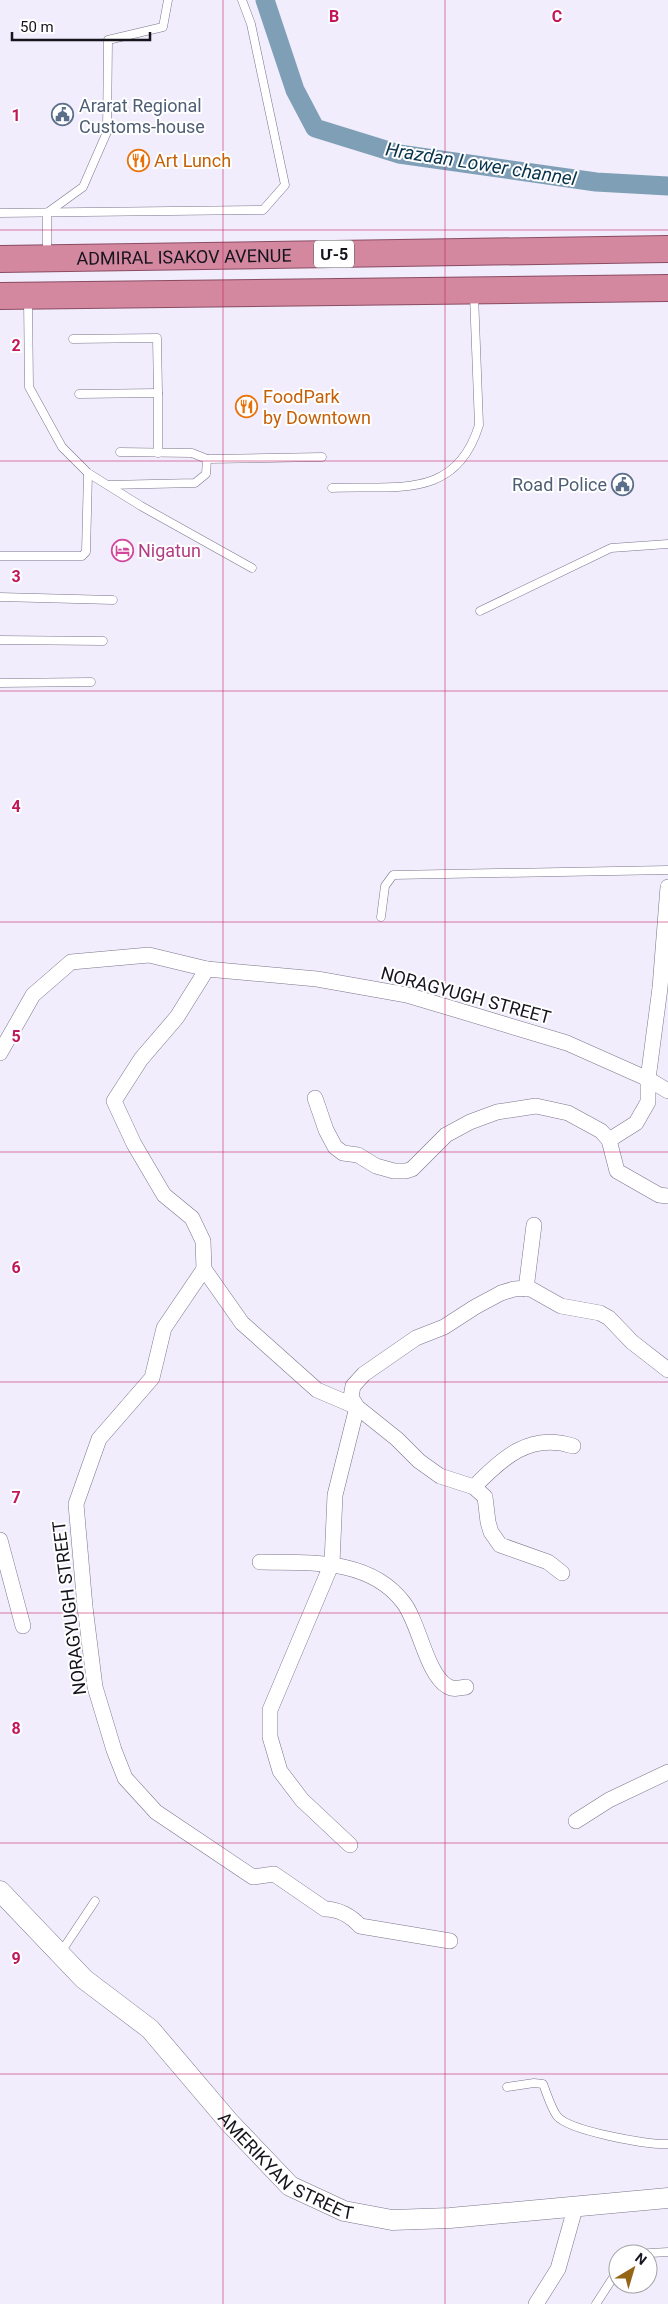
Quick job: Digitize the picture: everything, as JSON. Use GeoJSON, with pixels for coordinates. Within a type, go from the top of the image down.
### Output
{"type":"FeatureCollection","features":[{"type":"Feature","properties":{"kind":"highway","name":"ADMIRAL ISAKOV AVENUE"},"geometry":{"type":"LineString","coordinates":[[0,259],[668,249]]}},
{"type":"Feature","properties":{"kind":"highway","name":"ADMIRAL ISAKOV AVENUE"},"geometry":{"type":"LineString","coordinates":[[0,296],[668,288]]}},
{"type":"Feature","properties":{"kind":"street"},"geometry":{"type":"LineString","coordinates":[[609,1140],[636,1123],[648,1102],[648,1079],[660,988],[668,887]]}},
{"type":"Feature","properties":{"kind":"street","name":"NORAGYUGH STREET"},"geometry":{"type":"LineString","coordinates":[[0,1053],[33,995],[71,962],[148,955],[207,969],[317,979],[406,996],[567,1043],[648,1079],[668,1091]]}},
{"type":"Feature","properties":{"kind":"street"},"geometry":{"type":"LineString","coordinates":[[207,969],[177,1017],[141,1059],[114,1101],[134,1144],[164,1195],[192,1218],[203,1241],[204,1269],[242,1323],[317,1390],[357,1407],[397,1439],[418,1461],[440,1476],[474,1487],[485,1497],[488,1522],[495,1539],[500,1545],[548,1562],[562,1573]]}},
{"type":"Feature","properties":{"kind":"street"},"geometry":{"type":"LineString","coordinates":[[315,1098],[334,1147],[343,1153],[362,1156],[376,1166],[400,1172],[412,1169],[446,1135],[470,1122],[497,1112],[536,1106],[568,1113],[601,1131],[609,1140],[617,1171],[659,1195],[668,1196]]}},
{"type":"Feature","properties":{"kind":"street"},"geometry":{"type":"LineString","coordinates":[[526,1288],[534,1225]]}},
{"type":"Feature","properties":{"kind":"street","name":"NORAGYUGH STREET"},"geometry":{"type":"LineString","coordinates":[[204,1269],[164,1328],[152,1378],[99,1439],[76,1504],[94,1687],[114,1750],[125,1778],[156,1812],[252,1877],[274,1874],[325,1909],[332,1909],[353,1918],[360,1926],[450,1941]]}},
{"type":"Feature","properties":{"kind":"street"},"geometry":{"type":"LineString","coordinates":[[350,1845],[302,1800],[280,1771],[270,1737],[270,1710],[332,1563],[335,1495],[357,1407],[351,1397],[353,1386],[375,1365],[416,1338],[444,1327],[475,1306],[501,1293],[526,1288],[536,1290],[561,1306],[600,1313],[609,1318],[632,1342],[668,1370]]}},
{"type":"Feature","properties":{"kind":"street"},"geometry":{"type":"LineString","coordinates":[[474,1487],[496,1464],[528,1445],[547,1441],[559,1441],[573,1446]]}},
{"type":"Feature","properties":{"kind":"street"},"geometry":{"type":"LineString","coordinates":[[0,1540],[23,1626]]}},
{"type":"Feature","properties":{"kind":"street"},"geometry":{"type":"LineString","coordinates":[[260,1562],[332,1563],[365,1573],[387,1585],[404,1602],[436,1673],[448,1687],[456,1689],[466,1686]]}},
{"type":"Feature","properties":{"kind":"street"},"geometry":{"type":"LineString","coordinates":[[576,1821],[609,1800],[668,1772]]}},
{"type":"Feature","properties":{"kind":"street","name":"AMERIKYAN STREET"},"geometry":{"type":"LineString","coordinates":[[0,1891],[84,1979],[150,2029],[229,2122],[290,2186],[344,2211],[392,2220],[450,2218],[668,2198]]}},
{"type":"Feature","properties":{"kind":"street"},"geometry":{"type":"LineString","coordinates":[[536,2304],[558,2269],[576,2205]]}},
{"type":"Feature","properties":{"kind":"lane"},"geometry":{"type":"LineString","coordinates":[[47,213],[84,187],[107,132],[108,40],[163,27],[168,0]]}},
{"type":"Feature","properties":{"kind":"lane"},"geometry":{"type":"LineString","coordinates":[[0,213],[263,210],[285,185],[251,24],[242,0]]}},
{"type":"Feature","properties":{"kind":"lane"},"geometry":{"type":"LineString","coordinates":[[47,213],[47,258]]}},
{"type":"Feature","properties":{"kind":"lane"},"geometry":{"type":"LineString","coordinates":[[332,488],[428,483],[441,477],[462,461],[475,439],[479,425],[474,290]]}},
{"type":"Feature","properties":{"kind":"lane"},"geometry":{"type":"LineString","coordinates":[[28,296],[29,387],[62,447],[88,472],[108,485],[141,506],[252,568]]}},
{"type":"Feature","properties":{"kind":"lane"},"geometry":{"type":"LineString","coordinates":[[73,339],[157,338],[158,453]]}},
{"type":"Feature","properties":{"kind":"lane"},"geometry":{"type":"LineString","coordinates":[[79,394],[158,393]]}},
{"type":"Feature","properties":{"kind":"lane"},"geometry":{"type":"LineString","coordinates":[[120,452],[192,453],[207,459],[322,457]]}},
{"type":"Feature","properties":{"kind":"lane"},"geometry":{"type":"LineString","coordinates":[[108,485],[195,482],[206,474],[207,459]]}},
{"type":"Feature","properties":{"kind":"lane"},"geometry":{"type":"LineString","coordinates":[[0,556],[82,556],[86,552],[88,472]]}},
{"type":"Feature","properties":{"kind":"lane"},"geometry":{"type":"LineString","coordinates":[[480,611],[611,548],[668,544]]}},
{"type":"Feature","properties":{"kind":"lane"},"geometry":{"type":"LineString","coordinates":[[0,597],[113,600]]}},
{"type":"Feature","properties":{"kind":"lane"},"geometry":{"type":"LineString","coordinates":[[0,640],[103,641]]}},
{"type":"Feature","properties":{"kind":"lane"},"geometry":{"type":"LineString","coordinates":[[0,683],[91,682]]}},
{"type":"Feature","properties":{"kind":"lane"},"geometry":{"type":"LineString","coordinates":[[381,917],[385,886],[393,875],[668,870]]}},
{"type":"Feature","properties":{"kind":"lane"},"geometry":{"type":"LineString","coordinates":[[60,1954],[95,1901]]}},
{"type":"Feature","properties":{"kind":"lane"},"geometry":{"type":"LineString","coordinates":[[507,2087],[534,2083],[543,2084],[558,2116],[565,2122],[602,2134],[668,2144]]}},
{"type":"Feature","properties":{"kind":"lane"},"geometry":{"type":"LineString","coordinates":[[596,2304],[608,2285]]}},
{"type":"Feature","properties":{"kind":"waterway","name":"Hrazdan Lower channel"},"geometry":{"type":"LineString","coordinates":[[265,0],[295,90],[315,128],[399,154],[596,182],[668,186]]}},
{"type":"Feature","properties":{"kind":"place","name":"Ararat Regional Customs-house"},"geometry":{"type":"Point","coordinates":[63,115]}},
{"type":"Feature","properties":{"kind":"place","name":"Art Lunch"},"geometry":{"type":"Point","coordinates":[138,160]}},
{"type":"Feature","properties":{"kind":"place","name":"FoodPark by Downtown"},"geometry":{"type":"Point","coordinates":[247,406]}},
{"type":"Feature","properties":{"kind":"place","name":"Road Police"},"geometry":{"type":"Point","coordinates":[623,484]}},
{"type":"Feature","properties":{"kind":"place","name":"Nigatun"},"geometry":{"type":"Point","coordinates":[122,550]}}]}
